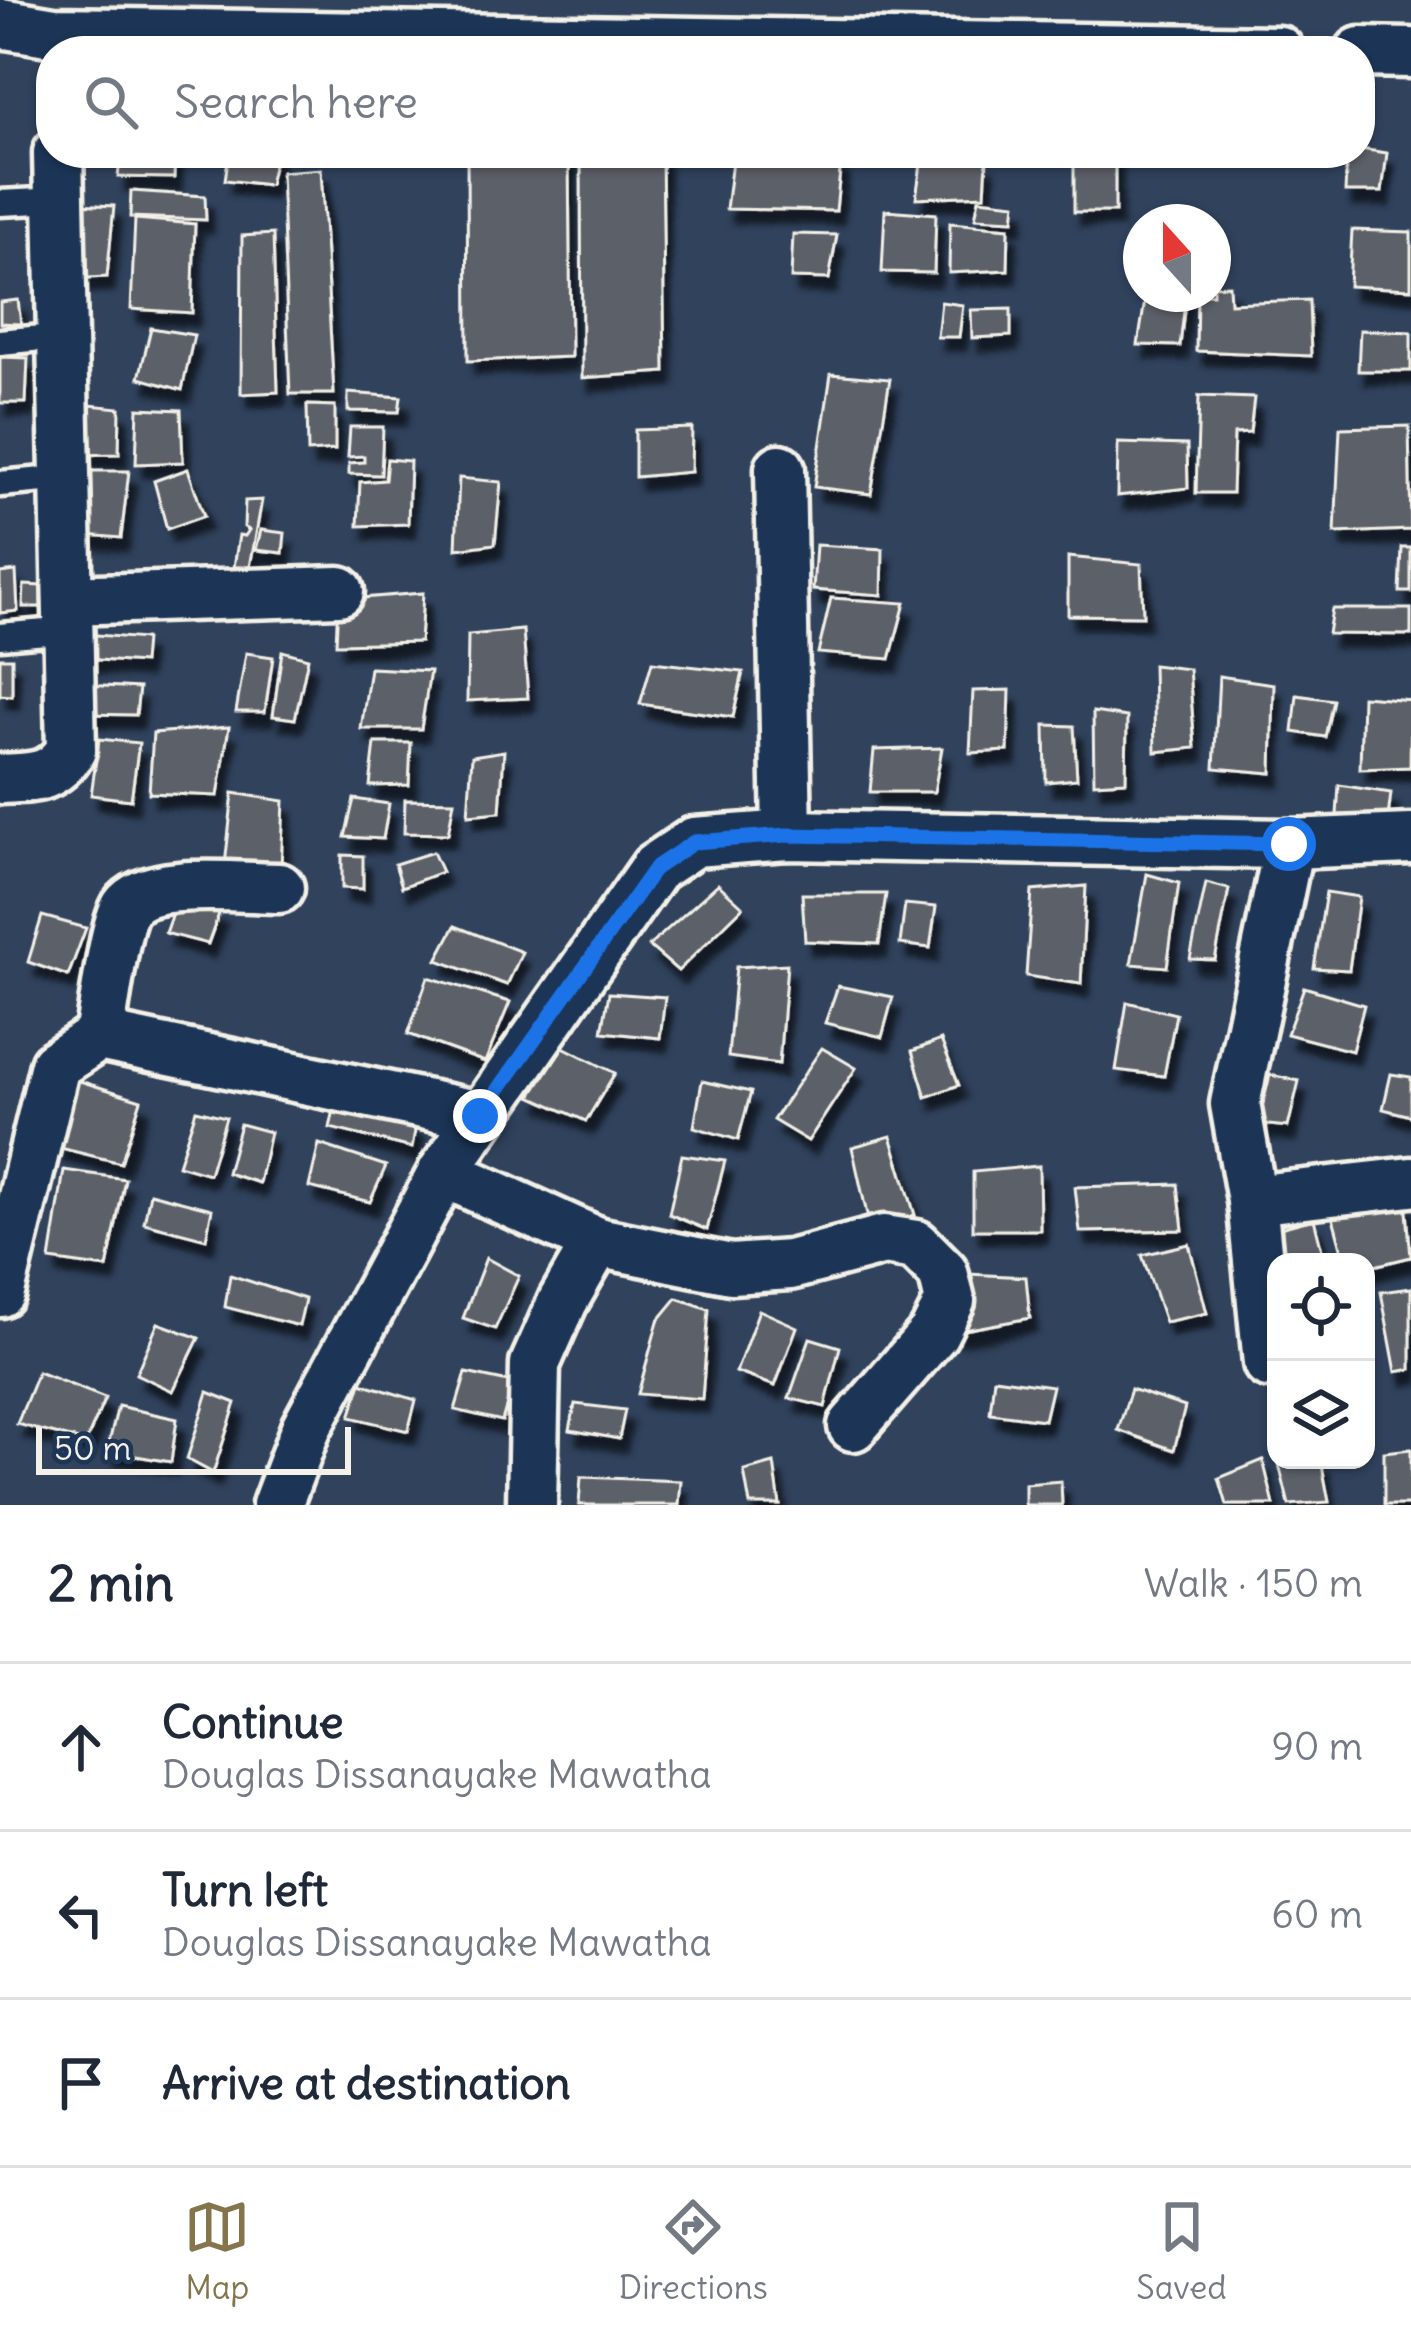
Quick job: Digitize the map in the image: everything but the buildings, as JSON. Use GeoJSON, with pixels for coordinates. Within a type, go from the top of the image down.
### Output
{"type":"FeatureCollection","features":[{"type":"Feature","properties":{"kind":"street"},"geometry":{"type":"LineString","coordinates":[[0,23],[38,36]]}},
{"type":"Feature","properties":{"kind":"street"},"geometry":{"type":"LineString","coordinates":[[1375,52],[1411,53]]}},
{"type":"Feature","properties":{"kind":"street"},"geometry":{"type":"LineString","coordinates":[[0,779],[40,776],[60,768],[71,750],[59,176]]}},
{"type":"Feature","properties":{"kind":"street"},"geometry":{"type":"LineString","coordinates":[[780,469],[787,835]]}},
{"type":"Feature","properties":{"kind":"street"},"geometry":{"type":"LineString","coordinates":[[69,615],[339,591]]}},
{"type":"Feature","properties":{"kind":"street"},"geometry":{"type":"LineString","coordinates":[[277,1505],[306,1428],[442,1172],[655,868],[694,842],[787,835],[1289,844],[1411,838]]}},
{"type":"Feature","properties":{"kind":"street"},"geometry":{"type":"LineString","coordinates":[[1268,1361],[1252,1200],[1235,1104],[1289,844]]}},
{"type":"Feature","properties":{"kind":"street"},"geometry":{"type":"LineString","coordinates":[[99,1036],[124,909],[140,894],[159,888],[279,888]]}},
{"type":"Feature","properties":{"kind":"street"},"geometry":{"type":"LineString","coordinates":[[0,1292],[55,1065],[99,1036],[480,1116]]}},
{"type":"Feature","properties":{"kind":"street"},"geometry":{"type":"LineString","coordinates":[[442,1172],[597,1242],[731,1269],[790,1265],[884,1240],[916,1245],[943,1272],[950,1301],[934,1333],[853,1426]]}},
{"type":"Feature","properties":{"kind":"street"},"geometry":{"type":"LineString","coordinates":[[1252,1200],[1411,1182]]}},
{"type":"Feature","properties":{"kind":"street"},"geometry":{"type":"LineString","coordinates":[[532,1505],[535,1364],[597,1242]]}},
{"type":"Feature","properties":{"kind":"lane"},"geometry":{"type":"LineString","coordinates":[[0,202],[59,176]]}},
{"type":"Feature","properties":{"kind":"lane"},"geometry":{"type":"LineString","coordinates":[[0,342],[63,336]]}},
{"type":"Feature","properties":{"kind":"lane"},"geometry":{"type":"LineString","coordinates":[[0,484],[66,478]]}},
{"type":"Feature","properties":{"kind":"lane"},"geometry":{"type":"LineString","coordinates":[[0,636],[69,615]]}},
{"type":"Feature","properties":{"kind":"route"},"geometry":{"type":"LineString","coordinates":[[480,1116],[655,868],[694,842],[787,835],[1289,844]]}}]}
